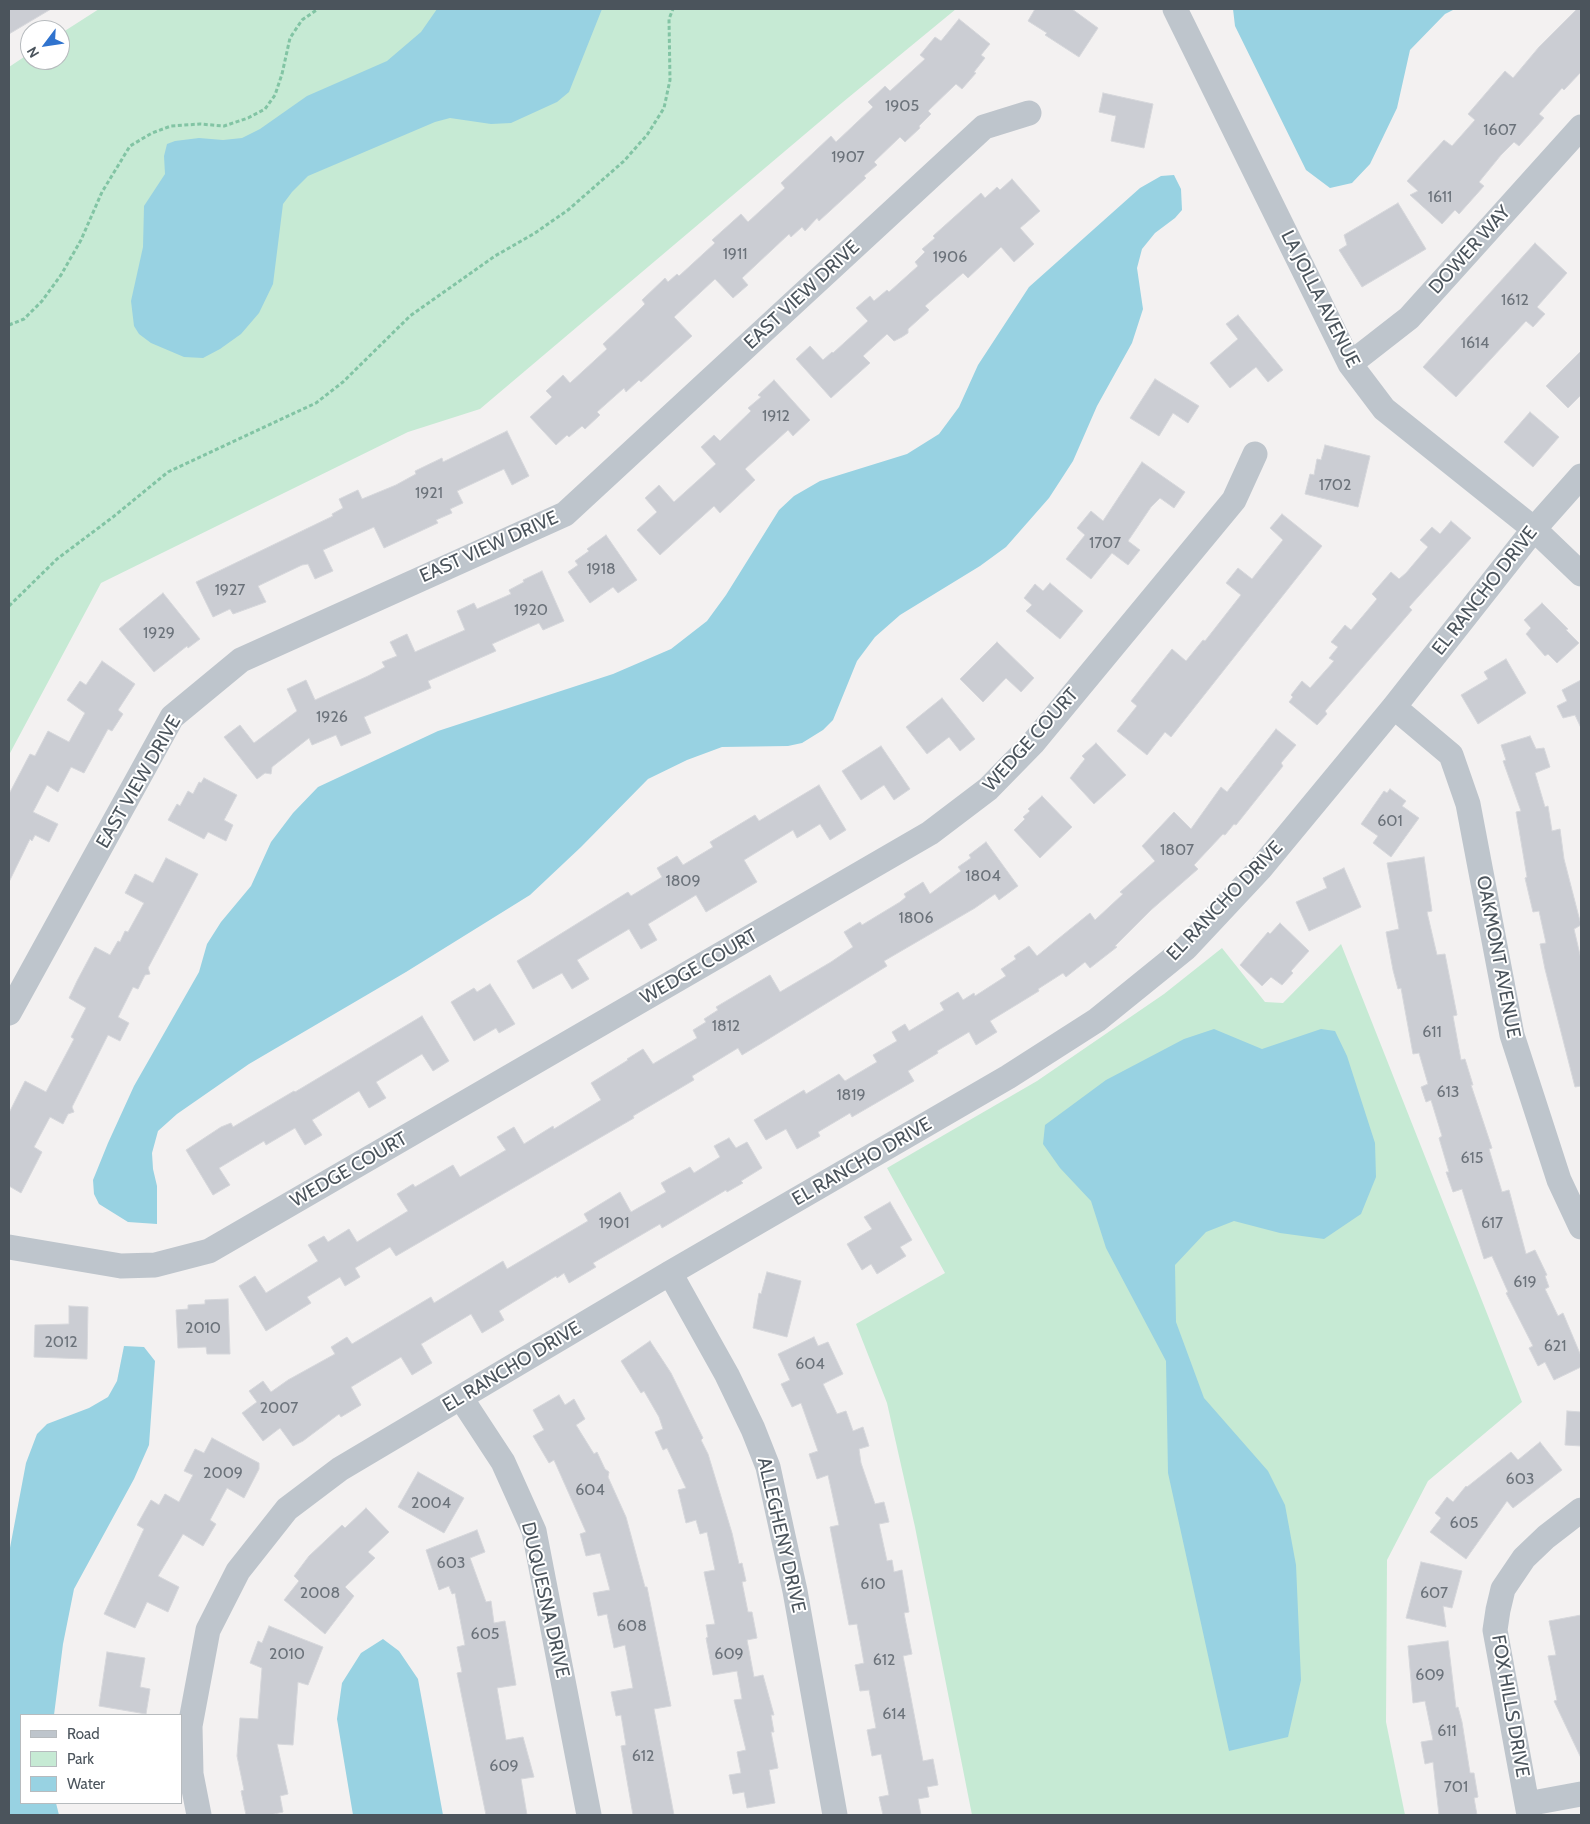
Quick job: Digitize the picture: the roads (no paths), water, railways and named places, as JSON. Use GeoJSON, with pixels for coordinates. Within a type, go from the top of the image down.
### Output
{"type":"FeatureCollection","features":[{"type":"Feature","properties":{"kind":"street","name":"LA JOLLA AVENUE"},"geometry":{"type":"LineString","coordinates":[[1175,9],[1350,364],[1384,409],[1534,529],[1581,574]]}},
{"type":"Feature","properties":{"kind":"street","name":"EAST VIEW DRIVE"},"geometry":{"type":"LineString","coordinates":[[9,1013],[172,718],[240,660],[565,514],[984,127],[1029,113]]}},
{"type":"Feature","properties":{"kind":"street","name":"DOWER WAY"},"geometry":{"type":"LineString","coordinates":[[1350,364],[1409,318],[1581,127]]}},
{"type":"Feature","properties":{"kind":"street","name":"WEDGE COURT"},"geometry":{"type":"LineString","coordinates":[[9,1247],[121,1266],[154,1265],[209,1251],[930,833],[988,789],[1033,742],[1234,500],[1255,454]]}},
{"type":"Feature","properties":{"kind":"street","name":"EL RANCHO DRIVE"},"geometry":{"type":"LineString","coordinates":[[199,1815],[191,1774],[190,1726],[208,1630],[238,1571],[287,1509],[340,1469],[670,1273],[1008,1077],[1097,1020],[1186,948],[1260,869],[1394,707],[1534,529],[1581,476]]}},
{"type":"Feature","properties":{"kind":"street","name":"OAKMONT AVENUE"},"geometry":{"type":"LineString","coordinates":[[1394,707],[1451,754],[1468,804],[1512,1034],[1559,1180],[1581,1227]]}},
{"type":"Feature","properties":{"kind":"street","name":"ALLEGHENY DRIVE"},"geometry":{"type":"LineString","coordinates":[[670,1273],[727,1375],[754,1429],[768,1468],[795,1591],[835,1815]]}},
{"type":"Feature","properties":{"kind":"street","name":"DUQUESNA DRIVE"},"geometry":{"type":"LineString","coordinates":[[461,1398],[503,1462],[534,1531],[589,1815]]}},
{"type":"Feature","properties":{"kind":"street","name":"FOX HILLS DRIVE"},"geometry":{"type":"LineString","coordinates":[[1528,1810],[1495,1630],[1498,1610],[1503,1589],[1524,1558],[1546,1537],[1581,1510]]}},
{"type":"Feature","properties":{"kind":"street"},"geometry":{"type":"LineString","coordinates":[[1528,1810],[1581,1794]]}},
{"type":"Feature","properties":{"kind":"water"},"geometry":{"type":"Polygon","coordinates":[[[437,9],[602,9],[569,92],[557,102],[511,123],[491,124],[450,118],[435,122],[308,176],[283,204],[273,284],[259,313],[241,334],[220,349],[203,358],[184,357],[151,343],[139,334],[134,326],[131,301],[143,247],[144,206],[165,174],[164,156],[167,144],[199,138],[223,140],[242,138],[260,129],[307,96],[387,61],[421,32],[437,9]]]}},
{"type":"Feature","properties":{"kind":"water"},"geometry":{"type":"Polygon","coordinates":[[[1233,9],[1455,9],[1445,14],[1410,50],[1397,108],[1370,164],[1352,183],[1330,188],[1306,170],[1235,26],[1233,9]]]}},
{"type":"Feature","properties":{"kind":"water"},"geometry":{"type":"Polygon","coordinates":[[[1174,175],[1181,189],[1182,210],[1175,218],[1155,233],[1142,249],[1137,268],[1143,309],[1132,343],[1097,406],[1073,461],[1049,498],[1006,547],[980,566],[900,615],[875,637],[857,661],[833,720],[823,730],[802,743],[788,746],[722,747],[687,760],[648,779],[581,847],[530,895],[406,972],[249,1064],[177,1114],[158,1131],[152,1153],[157,1186],[157,1224],[128,1222],[99,1204],[94,1194],[93,1180],[108,1143],[134,1086],[199,972],[207,944],[221,922],[251,886],[271,842],[293,813],[318,787],[438,731],[613,674],[671,649],[707,621],[726,595],[779,510],[794,496],[820,481],[907,454],[939,434],[959,407],[978,365],[1029,287],[1140,188],[1161,176],[1174,175]]]}},
{"type":"Feature","properties":{"kind":"water"},"geometry":{"type":"Polygon","coordinates":[[[1214,1029],[1262,1049],[1321,1029],[1335,1031],[1347,1056],[1375,1143],[1376,1177],[1361,1214],[1324,1239],[1280,1233],[1234,1221],[1206,1232],[1175,1265],[1176,1322],[1204,1398],[1268,1471],[1285,1505],[1296,1565],[1301,1680],[1288,1737],[1229,1751],[1168,1473],[1166,1361],[1106,1248],[1091,1201],[1060,1168],[1043,1144],[1045,1125],[1106,1080],[1184,1039],[1214,1029]]]}},
{"type":"Feature","properties":{"kind":"water"},"geometry":{"type":"Polygon","coordinates":[[[124,1346],[144,1347],[155,1361],[149,1445],[134,1479],[74,1589],[63,1644],[54,1714],[20,1714],[20,1804],[56,1804],[59,1815],[9,1815],[9,1553],[26,1463],[37,1434],[47,1424],[89,1408],[108,1397],[117,1381],[124,1346]]]}},
{"type":"Feature","properties":{"kind":"water"},"geometry":{"type":"Polygon","coordinates":[[[383,1639],[399,1651],[418,1679],[443,1815],[353,1815],[337,1719],[342,1683],[361,1653],[383,1639]]]}}]}
